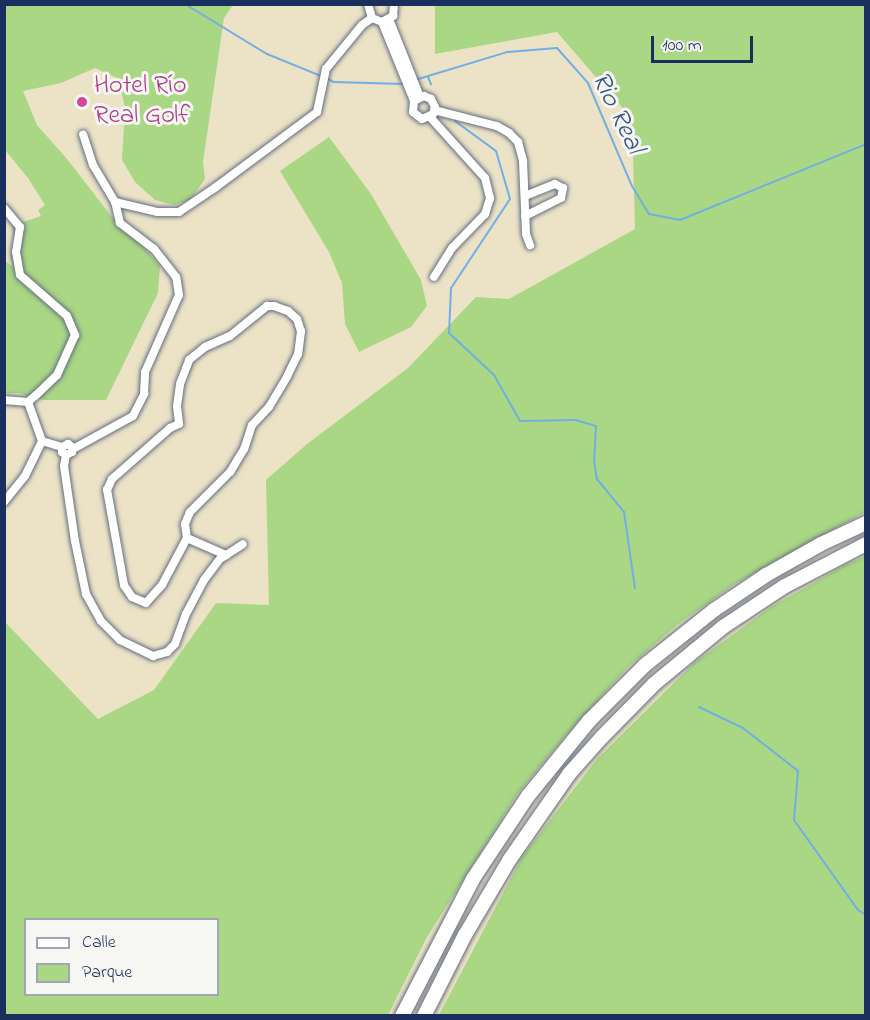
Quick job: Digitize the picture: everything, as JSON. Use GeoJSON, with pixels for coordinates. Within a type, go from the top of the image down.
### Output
{"type":"FeatureCollection","features":[{"type":"Feature","properties":{"kind":"highway"},"geometry":{"type":"LineString","coordinates":[[403,1012],[484,862],[528,796],[596,714],[645,665],[714,610],[821,543],[866,523]]}},
{"type":"Feature","properties":{"kind":"highway"},"geometry":{"type":"LineString","coordinates":[[424,1016],[444,975],[524,837],[569,774],[628,710],[679,662],[723,627],[785,586],[866,544]]}},
{"type":"Feature","properties":{"kind":"highway"},"geometry":{"type":"LineString","coordinates":[[429,1016],[444,975]]}},
{"type":"Feature","properties":{"kind":"street"},"geometry":{"type":"LineString","coordinates":[[368,4],[372,18]]}},
{"type":"Feature","properties":{"kind":"street"},"geometry":{"type":"LineString","coordinates":[[385,20],[395,11],[394,4]]}},
{"type":"Feature","properties":{"kind":"street"},"geometry":{"type":"LineString","coordinates":[[116,202],[158,212],[179,212],[216,188],[317,112],[326,69],[362,25],[372,18],[385,20]]}},
{"type":"Feature","properties":{"kind":"street"},"geometry":{"type":"LineString","coordinates":[[385,20],[417,99],[412,108],[415,116],[422,119],[432,114],[497,126],[509,133],[521,150],[525,196],[525,234],[530,245]]}},
{"type":"Feature","properties":{"kind":"street"},"geometry":{"type":"LineString","coordinates":[[417,99],[431,99],[432,114],[484,178],[490,198],[485,214],[452,248],[434,277]]}},
{"type":"Feature","properties":{"kind":"street"},"geometry":{"type":"LineString","coordinates":[[42,441],[67,450],[133,416],[144,394],[145,372],[179,295],[176,277],[154,249],[120,223],[116,202],[93,165],[83,135]]}},
{"type":"Feature","properties":{"kind":"street"},"geometry":{"type":"LineString","coordinates":[[525,196],[555,184],[563,188],[561,198],[525,216]]}},
{"type":"Feature","properties":{"kind":"street"},"geometry":{"type":"LineString","coordinates":[[4,208],[20,227],[16,252],[20,275],[67,316],[75,335],[57,375],[28,402],[4,400]]}},
{"type":"Feature","properties":{"kind":"street"},"geometry":{"type":"LineString","coordinates":[[267,306],[288,311],[297,319],[301,331],[298,354],[269,407],[252,425],[244,449],[230,472],[190,512],[185,524],[188,538],[162,585],[146,603],[132,597],[124,585],[107,490],[112,479],[129,463],[170,428],[179,424],[177,406],[180,384],[189,360],[205,347],[230,336],[267,306]]}},
{"type":"Feature","properties":{"kind":"street"},"geometry":{"type":"LineString","coordinates":[[4,502],[25,476],[42,441],[28,402]]}},
{"type":"Feature","properties":{"kind":"street"},"geometry":{"type":"LineString","coordinates":[[67,450],[64,466],[75,541],[86,594],[101,621],[120,640],[153,656],[167,652],[175,644],[186,614],[204,580],[226,555],[243,544]]}},
{"type":"Feature","properties":{"kind":"street"},"geometry":{"type":"LineString","coordinates":[[188,538],[226,555]]}},
{"type":"Feature","properties":{"kind":"green space"},"geometry":{"type":"Polygon","coordinates":[[[5,5],[233,5],[224,18],[203,162],[205,179],[190,200],[174,205],[155,200],[135,182],[122,160],[125,108],[119,80],[115,77],[95,68],[61,83],[23,91],[37,125],[112,217],[127,228],[160,266],[158,293],[106,400],[43,400],[18,393],[5,393],[4,260],[13,267],[10,255],[14,239],[12,226],[41,216],[38,210],[45,205],[28,178],[5,150],[5,5]]]}},
{"type":"Feature","properties":{"kind":"green space"},"geometry":{"type":"Polygon","coordinates":[[[435,5],[865,5],[865,512],[733,585],[677,625],[628,667],[566,735],[518,793],[427,937],[388,1015],[5,1015],[4,621],[98,719],[154,690],[216,603],[269,605],[266,480],[307,444],[408,368],[476,297],[509,299],[635,229],[632,119],[557,32],[435,54],[435,5]]]}},
{"type":"Feature","properties":{"kind":"green space"},"geometry":{"type":"Polygon","coordinates":[[[329,137],[371,194],[421,280],[427,306],[411,327],[359,352],[345,324],[342,283],[329,252],[280,171],[329,137]]]}},
{"type":"Feature","properties":{"kind":"green space"},"geometry":{"type":"Polygon","coordinates":[[[865,556],[865,1015],[439,1015],[522,857],[597,759],[694,663],[771,607],[865,556]]]}},
{"type":"Feature","properties":{"kind":"waterway","name":"Rio Real"},"geometry":{"type":"LineString","coordinates":[[185,4],[267,54],[321,76]]}},
{"type":"Feature","properties":{"kind":"waterway","name":"Rio Real"},"geometry":{"type":"LineString","coordinates":[[415,80],[507,52],[557,48],[588,83],[632,186],[649,214],[680,220],[866,144]]}},
{"type":"Feature","properties":{"kind":"waterway","name":"Rio Real"},"geometry":{"type":"LineString","coordinates":[[428,77],[431,84]]}},
{"type":"Feature","properties":{"kind":"waterway","name":"Rio Real"},"geometry":{"type":"LineString","coordinates":[[326,78],[334,82],[404,84]]}},
{"type":"Feature","properties":{"kind":"waterway"},"geometry":{"type":"LineString","coordinates":[[455,121],[496,151],[510,199],[451,288],[449,333],[494,375],[520,421],[576,420],[596,426],[594,461],[597,479],[624,512],[635,588]]}},
{"type":"Feature","properties":{"kind":"waterway"},"geometry":{"type":"LineString","coordinates":[[699,707],[743,728],[798,771],[794,820],[858,910],[866,915]]}},
{"type":"Feature","properties":{"kind":"place","name":"Hotel Río Real Golf"},"geometry":{"type":"Point","coordinates":[82,102]}}]}
